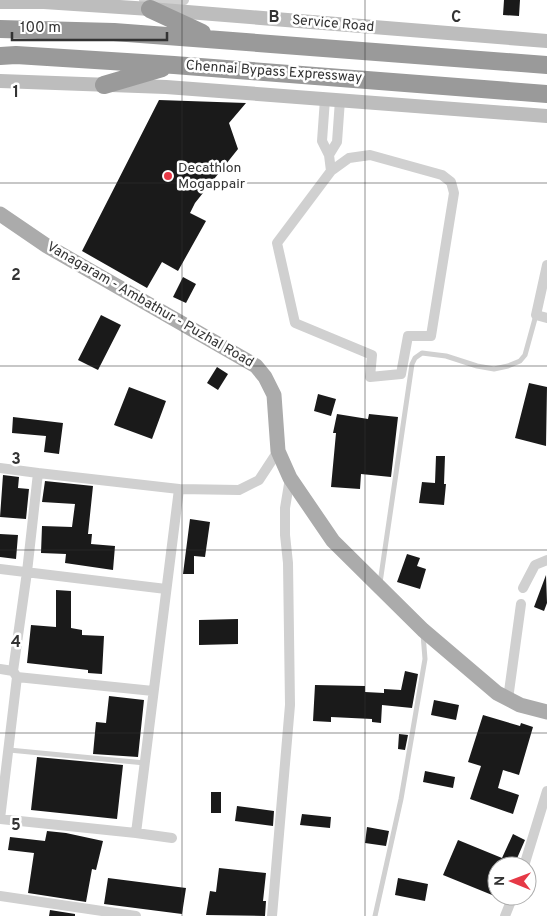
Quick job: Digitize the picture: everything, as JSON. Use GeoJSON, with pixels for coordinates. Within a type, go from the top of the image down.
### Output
{"type":"FeatureCollection","features":[{"type":"Feature","properties":{"kind":"highway"},"geometry":{"type":"LineString","coordinates":[[156,3],[212,38]]}},
{"type":"Feature","properties":{"kind":"highway","name":"Chennai Bypass Expressway"},"geometry":{"type":"LineString","coordinates":[[0,29],[114,32],[212,38],[547,65]]}},
{"type":"Feature","properties":{"kind":"highway","name":"Chennai Bypass Expressway"},"geometry":{"type":"LineString","coordinates":[[0,56],[16,55],[174,64],[547,94]]}},
{"type":"Feature","properties":{"kind":"highway"},"geometry":{"type":"LineString","coordinates":[[104,85],[174,64]]}},
{"type":"Feature","properties":{"kind":"main road","name":"Vanagaram - Ambathur - Puzhal Road"},"geometry":{"type":"LineString","coordinates":[[0,214],[48,246],[256,366],[265,377],[274,394],[278,451],[290,478],[333,541],[422,630],[497,693],[520,705],[547,712]]}},
{"type":"Feature","properties":{"kind":"street"},"geometry":{"type":"LineString","coordinates":[[156,3],[184,0]]}},
{"type":"Feature","properties":{"kind":"street","name":"Service Road"},"geometry":{"type":"LineString","coordinates":[[0,2],[156,3],[547,41]]}},
{"type":"Feature","properties":{"kind":"street"},"geometry":{"type":"LineString","coordinates":[[0,81],[166,88],[325,98],[547,116]]}},
{"type":"Feature","properties":{"kind":"street"},"geometry":{"type":"LineString","coordinates":[[325,98],[322,141],[329,154],[331,172],[277,243],[295,323],[372,355],[370,377],[401,374],[408,336],[432,336],[454,193],[451,182],[442,175],[370,155],[349,158],[331,172]]}},
{"type":"Feature","properties":{"kind":"street"},"geometry":{"type":"LineString","coordinates":[[329,154],[337,142],[340,100]]}},
{"type":"Feature","properties":{"kind":"street"},"geometry":{"type":"LineString","coordinates":[[547,265],[545,284],[536,315],[547,318]]}},
{"type":"Feature","properties":{"kind":"street"},"geometry":{"type":"LineString","coordinates":[[0,468],[179,490],[239,490],[259,480],[278,451]]}},
{"type":"Feature","properties":{"kind":"street"},"geometry":{"type":"LineString","coordinates":[[38,473],[0,820],[172,838]]}},
{"type":"Feature","properties":{"kind":"street"},"geometry":{"type":"LineString","coordinates":[[272,916],[290,706],[288,563],[285,535],[285,508],[290,478]]}},
{"type":"Feature","properties":{"kind":"street"},"geometry":{"type":"LineString","coordinates":[[136,833],[179,490]]}},
{"type":"Feature","properties":{"kind":"street"},"geometry":{"type":"LineString","coordinates":[[523,588],[535,565],[547,560]]}},
{"type":"Feature","properties":{"kind":"street"},"geometry":{"type":"LineString","coordinates":[[0,569],[166,589]]}},
{"type":"Feature","properties":{"kind":"street"},"geometry":{"type":"LineString","coordinates":[[508,699],[521,604]]}},
{"type":"Feature","properties":{"kind":"street"},"geometry":{"type":"LineString","coordinates":[[0,669],[15,674],[153,691]]}},
{"type":"Feature","properties":{"kind":"street"},"geometry":{"type":"LineString","coordinates":[[527,856],[547,791]]}},
{"type":"Feature","properties":{"kind":"street"},"geometry":{"type":"LineString","coordinates":[[0,896],[136,916]]}},
{"type":"Feature","properties":{"kind":"lane"},"geometry":{"type":"LineString","coordinates":[[379,586],[412,364],[415,358],[422,353],[446,356],[477,366],[494,369],[508,366],[520,361],[525,355],[536,315]]}},
{"type":"Feature","properties":{"kind":"lane"},"geometry":{"type":"LineString","coordinates":[[375,916],[401,799],[425,659],[422,630]]}},
{"type":"Feature","properties":{"kind":"lane"},"geometry":{"type":"LineString","coordinates":[[8,750],[145,763]]}},
{"type":"Feature","properties":{"kind":"building"},"geometry":{"type":"Polygon","coordinates":[[[504,0],[520,0],[519,16],[503,15],[504,0]]]}},
{"type":"Feature","properties":{"kind":"building","name":"Decathlon Mogappair"},"geometry":{"type":"Polygon","coordinates":[[[159,100],[246,103],[229,123],[238,149],[195,203],[190,213],[206,221],[178,271],[162,262],[147,288],[82,251],[159,100]]]}},
{"type":"Feature","properties":{"kind":"building"},"geometry":{"type":"Polygon","coordinates":[[[183,277],[196,284],[186,303],[173,297],[183,277]]]}},
{"type":"Feature","properties":{"kind":"building"},"geometry":{"type":"Polygon","coordinates":[[[101,315],[121,325],[98,370],[78,360],[101,315]]]}},
{"type":"Feature","properties":{"kind":"building"},"geometry":{"type":"Polygon","coordinates":[[[217,367],[228,374],[218,390],[207,383],[217,367]]]}},
{"type":"Feature","properties":{"kind":"building"},"geometry":{"type":"Polygon","coordinates":[[[529,383],[547,387],[546,446],[515,438],[529,383]]]}},
{"type":"Feature","properties":{"kind":"building"},"geometry":{"type":"Polygon","coordinates":[[[129,387],[166,401],[152,439],[114,425],[129,387]]]}},
{"type":"Feature","properties":{"kind":"building"},"geometry":{"type":"Polygon","coordinates":[[[318,394],[336,399],[331,416],[314,411],[318,394]]]}},
{"type":"Feature","properties":{"kind":"building"},"geometry":{"type":"Polygon","coordinates":[[[337,414],[368,419],[369,414],[398,417],[391,477],[361,474],[360,489],[331,487],[336,433],[333,433],[337,414]]]}},
{"type":"Feature","properties":{"kind":"building"},"geometry":{"type":"Polygon","coordinates":[[[13,417],[63,423],[59,454],[44,452],[46,436],[12,433],[13,417]]]}},
{"type":"Feature","properties":{"kind":"building"},"geometry":{"type":"Polygon","coordinates":[[[436,456],[445,456],[444,484],[446,484],[444,505],[419,503],[422,482],[435,483],[436,456]]]}},
{"type":"Feature","properties":{"kind":"building"},"geometry":{"type":"Polygon","coordinates":[[[3,475],[19,477],[18,488],[29,489],[26,519],[0,517],[3,475]]]}},
{"type":"Feature","properties":{"kind":"building"},"geometry":{"type":"Polygon","coordinates":[[[45,481],[93,486],[88,534],[92,534],[91,544],[115,546],[113,570],[65,563],[66,554],[41,553],[42,526],[72,527],[75,504],[42,502],[45,481]]]}},
{"type":"Feature","properties":{"kind":"building"},"geometry":{"type":"Polygon","coordinates":[[[190,519],[210,522],[205,557],[194,556],[194,574],[183,574],[190,519]]]}},
{"type":"Feature","properties":{"kind":"building"},"geometry":{"type":"Polygon","coordinates":[[[0,534],[18,535],[16,559],[0,557],[0,534]]]}},
{"type":"Feature","properties":{"kind":"building"},"geometry":{"type":"Polygon","coordinates":[[[407,554],[420,558],[417,566],[426,569],[420,589],[397,582],[407,554]]]}},
{"type":"Feature","properties":{"kind":"building"},"geometry":{"type":"Polygon","coordinates":[[[546,575],[547,603],[544,611],[534,607],[546,575]]]}},
{"type":"Feature","properties":{"kind":"building"},"geometry":{"type":"Polygon","coordinates":[[[56,590],[71,591],[71,628],[82,630],[82,635],[104,636],[102,674],[88,673],[88,670],[27,663],[31,625],[56,627],[56,590]]]}},
{"type":"Feature","properties":{"kind":"building"},"geometry":{"type":"Polygon","coordinates":[[[238,619],[238,644],[199,645],[199,620],[238,619]]]}},
{"type":"Feature","properties":{"kind":"building"},"geometry":{"type":"Polygon","coordinates":[[[405,671],[418,674],[412,708],[382,705],[381,723],[372,722],[372,719],[331,717],[331,722],[313,721],[315,685],[365,686],[365,692],[384,693],[384,689],[401,690],[405,671]]]}},
{"type":"Feature","properties":{"kind":"building"},"geometry":{"type":"Polygon","coordinates":[[[109,696],[144,700],[138,757],[93,754],[96,722],[106,723],[109,696]]]}},
{"type":"Feature","properties":{"kind":"building"},"geometry":{"type":"Polygon","coordinates":[[[434,700],[459,705],[456,720],[431,715],[434,700]]]}},
{"type":"Feature","properties":{"kind":"building"},"geometry":{"type":"Polygon","coordinates":[[[483,715],[520,726],[521,723],[533,727],[519,775],[503,770],[498,788],[519,795],[513,814],[470,799],[481,766],[468,762],[483,715]]]}},
{"type":"Feature","properties":{"kind":"building"},"geometry":{"type":"Polygon","coordinates":[[[399,734],[408,735],[405,750],[398,749],[399,734]]]}},
{"type":"Feature","properties":{"kind":"building"},"geometry":{"type":"Polygon","coordinates":[[[37,757],[123,765],[117,819],[31,810],[37,757]]]}},
{"type":"Feature","properties":{"kind":"building"},"geometry":{"type":"Polygon","coordinates":[[[425,771],[455,777],[453,788],[423,782],[425,771]]]}},
{"type":"Feature","properties":{"kind":"building"},"geometry":{"type":"Polygon","coordinates":[[[211,792],[221,792],[221,813],[211,813],[211,792]]]}},
{"type":"Feature","properties":{"kind":"building"},"geometry":{"type":"Polygon","coordinates":[[[237,806],[274,811],[273,826],[235,821],[237,806]]]}},
{"type":"Feature","properties":{"kind":"building"},"geometry":{"type":"Polygon","coordinates":[[[302,814],[331,817],[330,828],[300,825],[302,814]]]}},
{"type":"Feature","properties":{"kind":"building"},"geometry":{"type":"Polygon","coordinates":[[[367,827],[389,831],[386,846],[365,843],[367,827]]]}},
{"type":"Feature","properties":{"kind":"building"},"geometry":{"type":"Polygon","coordinates":[[[47,831],[103,841],[96,870],[92,869],[86,902],[28,893],[34,853],[8,850],[10,837],[45,841],[47,831]]]}},
{"type":"Feature","properties":{"kind":"building"},"geometry":{"type":"Polygon","coordinates":[[[513,834],[525,840],[518,856],[503,856],[513,834]]]}},
{"type":"Feature","properties":{"kind":"building"},"geometry":{"type":"Polygon","coordinates":[[[458,840],[497,856],[487,856],[487,893],[443,875],[458,840]]]}},
{"type":"Feature","properties":{"kind":"building"},"geometry":{"type":"Polygon","coordinates":[[[219,868],[266,873],[263,901],[266,901],[265,916],[206,915],[210,891],[216,892],[219,868]]]}},
{"type":"Feature","properties":{"kind":"building"},"geometry":{"type":"Polygon","coordinates":[[[108,878],[186,888],[182,914],[104,904],[108,878]]]}},
{"type":"Feature","properties":{"kind":"building"},"geometry":{"type":"Polygon","coordinates":[[[398,878],[428,884],[425,901],[395,895],[398,878]]]}},
{"type":"Feature","properties":{"kind":"building"},"geometry":{"type":"Polygon","coordinates":[[[50,910],[75,914],[75,916],[49,916],[50,910]]]}},
{"type":"Feature","properties":{"kind":"place","name":"Decathlon Mogappair"},"geometry":{"type":"Point","coordinates":[168,176]}}]}
